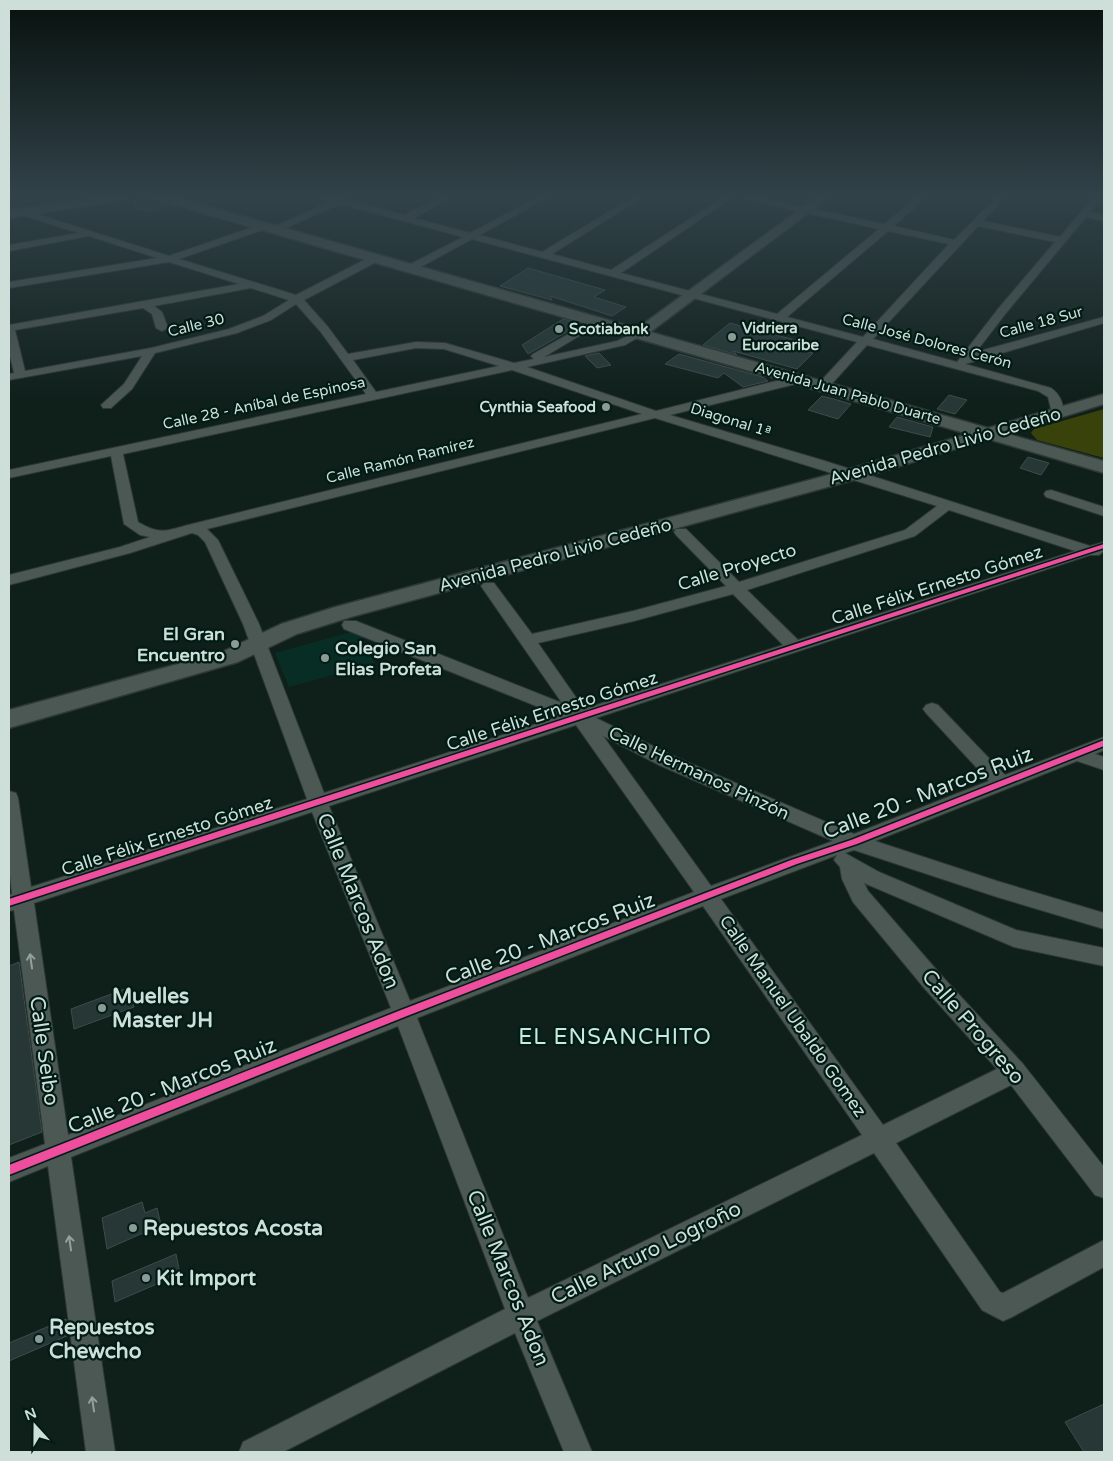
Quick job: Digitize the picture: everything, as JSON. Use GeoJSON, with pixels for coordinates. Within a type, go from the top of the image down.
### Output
{"type":"FeatureCollection","features":[{"type":"Feature","properties":{"kind":"main road","name":"Avenida Juan Pablo Duarte"},"geometry":{"type":"LineString","coordinates":[[398,264],[1104,467]]}},
{"type":"Feature","properties":{"kind":"main road","name":"Avenida Pedro Livio Cedeño"},"geometry":{"type":"LineString","coordinates":[[9,719],[223,659],[258,645],[290,629],[343,612],[850,475],[989,433],[1057,407],[1104,399]]}},
{"type":"Feature","properties":{"kind":"street"},"geometry":{"type":"LineString","coordinates":[[9,285],[137,264]]}},
{"type":"Feature","properties":{"kind":"street"},"geometry":{"type":"LineString","coordinates":[[185,264],[297,299],[324,329],[373,396]]}},
{"type":"Feature","properties":{"kind":"street","name":"Calle 30"},"geometry":{"type":"LineString","coordinates":[[14,376],[151,351],[246,327],[267,318],[297,299],[364,264]]}},
{"type":"Feature","properties":{"kind":"street"},"geometry":{"type":"LineString","coordinates":[[411,268],[418,264]]}},
{"type":"Feature","properties":{"kind":"street","name":"Calle José Dolores Cerón"},"geometry":{"type":"LineString","coordinates":[[580,264],[865,340],[962,362],[1042,388],[1052,393],[1057,407]]}},
{"type":"Feature","properties":{"kind":"street"},"geometry":{"type":"LineString","coordinates":[[614,273],[627,264]]}},
{"type":"Feature","properties":{"kind":"street"},"geometry":{"type":"LineString","coordinates":[[640,334],[733,264]]}},
{"type":"Feature","properties":{"kind":"street"},"geometry":{"type":"LineString","coordinates":[[780,317],[842,264]]}},
{"type":"Feature","properties":{"kind":"street"},"geometry":{"type":"LineString","coordinates":[[822,386],[936,264]]}},
{"type":"Feature","properties":{"kind":"street"},"geometry":{"type":"LineString","coordinates":[[962,362],[1042,264]]}},
{"type":"Feature","properties":{"kind":"street"},"geometry":{"type":"LineString","coordinates":[[14,376],[9,328],[249,285]]}},
{"type":"Feature","properties":{"kind":"street"},"geometry":{"type":"LineString","coordinates":[[145,304],[157,312],[162,328]]}},
{"type":"Feature","properties":{"kind":"street","name":"Calle 18 Sur"},"geometry":{"type":"LineString","coordinates":[[962,362],[1104,320]]}},
{"type":"Feature","properties":{"kind":"street","name":"Calle 28 - Aníbal de Espinosa"},"geometry":{"type":"LineString","coordinates":[[526,363],[597,321]]}},
{"type":"Feature","properties":{"kind":"street","name":"Calle 28 - Aníbal de Espinosa"},"geometry":{"type":"LineString","coordinates":[[9,474],[608,346],[632,339],[640,334]]}},
{"type":"Feature","properties":{"kind":"street","name":"Diagonal 1ª"},"geometry":{"type":"LineString","coordinates":[[345,358],[416,345],[444,346],[946,506],[1100,551]]}},
{"type":"Feature","properties":{"kind":"street"},"geometry":{"type":"LineString","coordinates":[[106,405],[128,386],[151,351]]}},
{"type":"Feature","properties":{"kind":"street","name":"Calle Ramón Ramírez"},"geometry":{"type":"LineString","coordinates":[[9,580],[125,550],[192,528],[800,379]]}},
{"type":"Feature","properties":{"kind":"street"},"geometry":{"type":"LineString","coordinates":[[116,451],[131,524],[145,532],[165,536]]}},
{"type":"Feature","properties":{"kind":"street"},"geometry":{"type":"LineString","coordinates":[[1051,494],[1104,512]]}},
{"type":"Feature","properties":{"kind":"street","name":"Calle Proyecto"},"geometry":{"type":"LineString","coordinates":[[529,640],[634,616],[736,588],[910,533],[946,506]]}},
{"type":"Feature","properties":{"kind":"street","name":"Calle Marcos Adon"},"geometry":{"type":"LineString","coordinates":[[192,528],[203,532],[211,540],[251,624],[318,803],[404,1013],[521,1315],[578,1452]]}},
{"type":"Feature","properties":{"kind":"street"},"geometry":{"type":"LineString","coordinates":[[681,532],[795,647]]}},
{"type":"Feature","properties":{"kind":"street","name":"Calle Félix Ernesto Gómez"},"geometry":{"type":"LineString","coordinates":[[16,901],[795,647],[1100,551]]}},
{"type":"Feature","properties":{"kind":"street","name":"Calle Manuel Ubaldo Gomez"},"geometry":{"type":"LineString","coordinates":[[489,586],[529,640],[580,717],[879,1138],[991,1301],[1003,1308],[1104,1254]]}},
{"type":"Feature","properties":{"kind":"street","name":"Calle Hermanos Pinzón"},"geometry":{"type":"LineString","coordinates":[[350,625],[580,717],[665,760],[854,842],[997,889],[1104,921]]}},
{"type":"Feature","properties":{"kind":"street"},"geometry":{"type":"LineString","coordinates":[[932,709],[1002,783]]}},
{"type":"Feature","properties":{"kind":"street","name":"Calle 20 - Marcos Ruiz"},"geometry":{"type":"LineString","coordinates":[[9,1170],[404,1013],[854,842],[1104,743]]}},
{"type":"Feature","properties":{"kind":"street"},"geometry":{"type":"LineString","coordinates":[[1078,754],[1104,764]]}},
{"type":"Feature","properties":{"kind":"street","name":"Calle Seibo"},"geometry":{"type":"LineString","coordinates":[[9,798],[16,901],[58,1151],[100,1452]]}},
{"type":"Feature","properties":{"kind":"street"},"geometry":{"type":"LineString","coordinates":[[829,850],[850,864],[897,889],[1014,938],[1104,957]]}},
{"type":"Feature","properties":{"kind":"street","name":"Calle Progreso"},"geometry":{"type":"LineString","coordinates":[[850,864],[852,880],[860,896],[933,982],[1014,1072],[1104,1186]]}},
{"type":"Feature","properties":{"kind":"street","name":"Calle Arturo Logroño"},"geometry":{"type":"LineString","coordinates":[[253,1452],[521,1315],[1014,1072]]}},
{"type":"Feature","properties":{"kind":"shaded area","name":"Colegio San Elias Profeta"},"geometry":{"type":"Polygon","coordinates":[[[358,630],[375,663],[289,687],[275,653],[358,630]]]}},
{"type":"Feature","properties":{"kind":"green space"},"geometry":{"type":"Polygon","coordinates":[[[1104,409],[1104,458],[1037,440],[1031,433],[1034,429],[1104,409]]]}},
{"type":"Feature","properties":{"kind":"building"},"geometry":{"type":"Polygon","coordinates":[[[528,268],[605,290],[594,297],[626,307],[612,316],[550,296],[552,300],[500,286],[528,268]]]}},
{"type":"Feature","properties":{"kind":"building"},"geometry":{"type":"Polygon","coordinates":[[[563,319],[574,322],[577,326],[528,354],[522,345],[563,319]]]}},
{"type":"Feature","properties":{"kind":"building"},"geometry":{"type":"Polygon","coordinates":[[[730,323],[803,342],[796,349],[813,353],[797,369],[733,351],[737,355],[703,345],[730,323]]]}},
{"type":"Feature","properties":{"kind":"building"},"geometry":{"type":"Polygon","coordinates":[[[599,353],[611,365],[597,368],[585,356],[599,353]]]}},
{"type":"Feature","properties":{"kind":"building"},"geometry":{"type":"Polygon","coordinates":[[[679,354],[763,377],[768,381],[743,387],[724,373],[718,378],[665,364],[679,354]]]}},
{"type":"Feature","properties":{"kind":"building"},"geometry":{"type":"Polygon","coordinates":[[[949,395],[967,400],[955,414],[937,409],[949,395]]]}},
{"type":"Feature","properties":{"kind":"building"},"geometry":{"type":"Polygon","coordinates":[[[822,396],[851,404],[838,419],[808,410],[822,396]]]}},
{"type":"Feature","properties":{"kind":"building"},"geometry":{"type":"Polygon","coordinates":[[[897,417],[933,427],[930,437],[889,427],[897,417]]]}},
{"type":"Feature","properties":{"kind":"building"},"geometry":{"type":"Polygon","coordinates":[[[1028,457],[1049,463],[1041,475],[1020,468],[1028,457]]]}},
{"type":"Feature","properties":{"kind":"building"},"geometry":{"type":"Polygon","coordinates":[[[19,962],[42,1132],[9,1145],[9,966],[19,962]]]}},
{"type":"Feature","properties":{"kind":"building","name":"Muelles Master JH"},"geometry":{"type":"Polygon","coordinates":[[[130,987],[134,1007],[74,1029],[71,1009],[130,987]]]}},
{"type":"Feature","properties":{"kind":"building","name":"Repuestos Acosta"},"geometry":{"type":"Polygon","coordinates":[[[142,1202],[145,1213],[157,1208],[161,1225],[107,1249],[102,1218],[142,1202]]]}},
{"type":"Feature","properties":{"kind":"building","name":"Kit Import"},"geometry":{"type":"Polygon","coordinates":[[[176,1254],[180,1274],[115,1302],[112,1281],[176,1254]]]}},
{"type":"Feature","properties":{"kind":"building","name":"Repuestos Chewcho"},"geometry":{"type":"Polygon","coordinates":[[[66,1319],[69,1335],[9,1361],[9,1343],[66,1319]]]}},
{"type":"Feature","properties":{"kind":"building"},"geometry":{"type":"Polygon","coordinates":[[[1104,1404],[1104,1452],[1084,1452],[1065,1422],[1104,1404]]]}},
{"type":"Feature","properties":{"kind":"cycle path"},"geometry":{"type":"LineString","coordinates":[[9,903],[1104,546]]}},
{"type":"Feature","properties":{"kind":"cycle path"},"geometry":{"type":"LineString","coordinates":[[9,1170],[404,1013],[794,862],[854,842],[1104,743]]}},
{"type":"Feature","properties":{"kind":"place","name":"Scotiabank"},"geometry":{"type":"Point","coordinates":[559,329]}},
{"type":"Feature","properties":{"kind":"place","name":"Vidriera Eurocaribe"},"geometry":{"type":"Point","coordinates":[732,337]}},
{"type":"Feature","properties":{"kind":"place","name":"Cynthia Seafood"},"geometry":{"type":"Point","coordinates":[606,407]}},
{"type":"Feature","properties":{"kind":"place","name":"El Gran Encuentro"},"geometry":{"type":"Point","coordinates":[235,644]}},
{"type":"Feature","properties":{"kind":"place","name":"Colegio San Elias Profeta"},"geometry":{"type":"Point","coordinates":[325,658]}},
{"type":"Feature","properties":{"kind":"place","name":"Muelles Master JH"},"geometry":{"type":"Point","coordinates":[102,1008]}},
{"type":"Feature","properties":{"kind":"place","name":"Repuestos Acosta"},"geometry":{"type":"Point","coordinates":[133,1228]}},
{"type":"Feature","properties":{"kind":"place","name":"Kit Import"},"geometry":{"type":"Point","coordinates":[146,1278]}},
{"type":"Feature","properties":{"kind":"place","name":"Repuestos Chewcho"},"geometry":{"type":"Point","coordinates":[39,1339]}},
{"type":"Feature","properties":{"kind":"district","name":"EL ENSANCHITO"},"geometry":{"type":"Point","coordinates":[615,1037]}}]}
